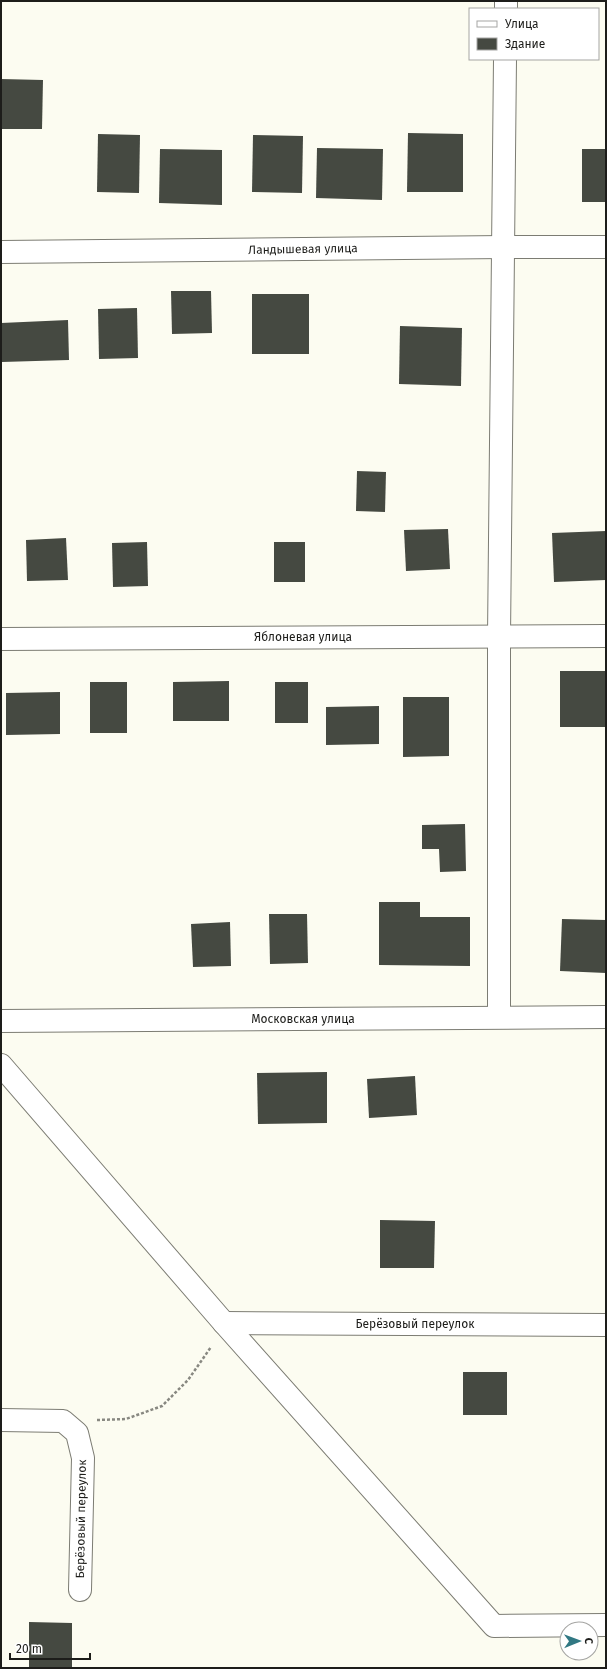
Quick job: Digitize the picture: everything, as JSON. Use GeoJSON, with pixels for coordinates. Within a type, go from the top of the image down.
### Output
{"type":"FeatureCollection","features":[{"type":"Feature","properties":{"kind":"street"},"geometry":{"type":"LineString","coordinates":[[499,1017],[499,636],[505,60]]}},
{"type":"Feature","properties":{"kind":"street","name":"Ландышевая улица"},"geometry":{"type":"LineString","coordinates":[[1,252],[504,246],[606,247]]}},
{"type":"Feature","properties":{"kind":"street","name":"Яблоневая улица"},"geometry":{"type":"LineString","coordinates":[[1,639],[606,636]]}},
{"type":"Feature","properties":{"kind":"street","name":"Московская улица"},"geometry":{"type":"LineString","coordinates":[[1,1021],[606,1017]]}},
{"type":"Feature","properties":{"kind":"street"},"geometry":{"type":"LineString","coordinates":[[1,1064],[224,1323],[494,1626],[606,1625]]}},
{"type":"Feature","properties":{"kind":"street","name":"Берёзовый переулок"},"geometry":{"type":"LineString","coordinates":[[224,1323],[606,1325]]}},
{"type":"Feature","properties":{"kind":"street"},"geometry":{"type":"LineString","coordinates":[[1,1420],[62,1421]]}},
{"type":"Feature","properties":{"kind":"street","name":"Берёзовый переулок"},"geometry":{"type":"LineString","coordinates":[[62,1421],[77,1433],[83,1458],[80,1590]]}},
{"type":"Feature","properties":{"kind":"path"},"geometry":{"type":"LineString","coordinates":[[62,1421],[126,1419],[162,1406],[193,1374],[206,1356],[224,1323]]}},
{"type":"Feature","properties":{"kind":"building"},"geometry":{"type":"Polygon","coordinates":[[[1,79],[43,80],[42,129],[1,129],[1,79]]]}},
{"type":"Feature","properties":{"kind":"building"},"geometry":{"type":"Polygon","coordinates":[[[408,133],[463,134],[463,192],[407,192],[408,133]]]}},
{"type":"Feature","properties":{"kind":"building"},"geometry":{"type":"Polygon","coordinates":[[[98,134],[140,135],[139,193],[97,192],[98,134]]]}},
{"type":"Feature","properties":{"kind":"building"},"geometry":{"type":"Polygon","coordinates":[[[253,135],[303,136],[302,193],[252,192],[253,135]]]}},
{"type":"Feature","properties":{"kind":"building"},"geometry":{"type":"Polygon","coordinates":[[[317,148],[383,149],[382,200],[316,198],[317,148]]]}},
{"type":"Feature","properties":{"kind":"building"},"geometry":{"type":"Polygon","coordinates":[[[160,149],[222,150],[222,205],[159,203],[160,149]]]}},
{"type":"Feature","properties":{"kind":"building"},"geometry":{"type":"Polygon","coordinates":[[[582,149],[606,149],[606,202],[582,202],[582,149]]]}},
{"type":"Feature","properties":{"kind":"building"},"geometry":{"type":"Polygon","coordinates":[[[171,291],[211,291],[212,333],[172,334],[171,291]]]}},
{"type":"Feature","properties":{"kind":"building"},"geometry":{"type":"Polygon","coordinates":[[[252,294],[309,294],[309,354],[252,354],[252,294]]]}},
{"type":"Feature","properties":{"kind":"building"},"geometry":{"type":"Polygon","coordinates":[[[137,308],[138,358],[99,359],[98,309],[137,308]]]}},
{"type":"Feature","properties":{"kind":"building"},"geometry":{"type":"Polygon","coordinates":[[[68,320],[69,360],[2,362],[1,323],[68,320]]]}},
{"type":"Feature","properties":{"kind":"building"},"geometry":{"type":"Polygon","coordinates":[[[400,326],[462,328],[461,386],[399,384],[400,326]]]}},
{"type":"Feature","properties":{"kind":"building"},"geometry":{"type":"Polygon","coordinates":[[[357,471],[386,472],[385,512],[356,511],[357,471]]]}},
{"type":"Feature","properties":{"kind":"building"},"geometry":{"type":"Polygon","coordinates":[[[448,529],[450,569],[406,571],[404,530],[448,529]]]}},
{"type":"Feature","properties":{"kind":"building"},"geometry":{"type":"Polygon","coordinates":[[[606,531],[606,580],[554,582],[552,533],[606,531]]]}},
{"type":"Feature","properties":{"kind":"building"},"geometry":{"type":"Polygon","coordinates":[[[66,538],[68,580],[27,581],[26,540],[66,538]]]}},
{"type":"Feature","properties":{"kind":"building"},"geometry":{"type":"Polygon","coordinates":[[[147,542],[148,586],[113,587],[112,543],[147,542]]]}},
{"type":"Feature","properties":{"kind":"building"},"geometry":{"type":"Polygon","coordinates":[[[274,542],[305,542],[305,582],[274,582],[274,542]]]}},
{"type":"Feature","properties":{"kind":"building"},"geometry":{"type":"Polygon","coordinates":[[[560,671],[606,671],[606,727],[560,727],[560,671]]]}},
{"type":"Feature","properties":{"kind":"building"},"geometry":{"type":"Polygon","coordinates":[[[229,681],[229,721],[173,721],[173,682],[229,681]]]}},
{"type":"Feature","properties":{"kind":"building"},"geometry":{"type":"Polygon","coordinates":[[[90,682],[127,682],[127,733],[90,733],[90,682]]]}},
{"type":"Feature","properties":{"kind":"building"},"geometry":{"type":"Polygon","coordinates":[[[275,682],[308,682],[308,723],[275,723],[275,682]]]}},
{"type":"Feature","properties":{"kind":"building"},"geometry":{"type":"Polygon","coordinates":[[[60,692],[60,734],[6,735],[6,693],[60,692]]]}},
{"type":"Feature","properties":{"kind":"building"},"geometry":{"type":"Polygon","coordinates":[[[403,697],[449,697],[449,756],[403,757],[403,697]]]}},
{"type":"Feature","properties":{"kind":"building"},"geometry":{"type":"Polygon","coordinates":[[[379,706],[379,744],[326,745],[326,707],[379,706]]]}},
{"type":"Feature","properties":{"kind":"building"},"geometry":{"type":"Polygon","coordinates":[[[465,824],[466,871],[440,872],[439,849],[422,849],[422,825],[465,824]]]}},
{"type":"Feature","properties":{"kind":"building"},"geometry":{"type":"Polygon","coordinates":[[[379,902],[420,902],[420,917],[470,917],[470,966],[379,965],[379,902]]]}},
{"type":"Feature","properties":{"kind":"building"},"geometry":{"type":"Polygon","coordinates":[[[269,914],[307,914],[308,963],[270,964],[269,914]]]}},
{"type":"Feature","properties":{"kind":"building"},"geometry":{"type":"Polygon","coordinates":[[[562,919],[606,920],[606,973],[560,971],[562,919]]]}},
{"type":"Feature","properties":{"kind":"building"},"geometry":{"type":"Polygon","coordinates":[[[230,922],[231,966],[193,967],[191,924],[230,922]]]}},
{"type":"Feature","properties":{"kind":"building"},"geometry":{"type":"Polygon","coordinates":[[[327,1072],[327,1123],[258,1124],[257,1073],[327,1072]]]}},
{"type":"Feature","properties":{"kind":"building"},"geometry":{"type":"Polygon","coordinates":[[[415,1076],[417,1115],[369,1118],[367,1079],[415,1076]]]}},
{"type":"Feature","properties":{"kind":"building"},"geometry":{"type":"Polygon","coordinates":[[[380,1220],[435,1221],[434,1268],[380,1268],[380,1220]]]}},
{"type":"Feature","properties":{"kind":"building"},"geometry":{"type":"Polygon","coordinates":[[[463,1372],[507,1372],[507,1415],[463,1415],[463,1372]]]}},
{"type":"Feature","properties":{"kind":"building"},"geometry":{"type":"Polygon","coordinates":[[[29,1622],[72,1623],[72,1667],[29,1667],[29,1622]]]}}]}
